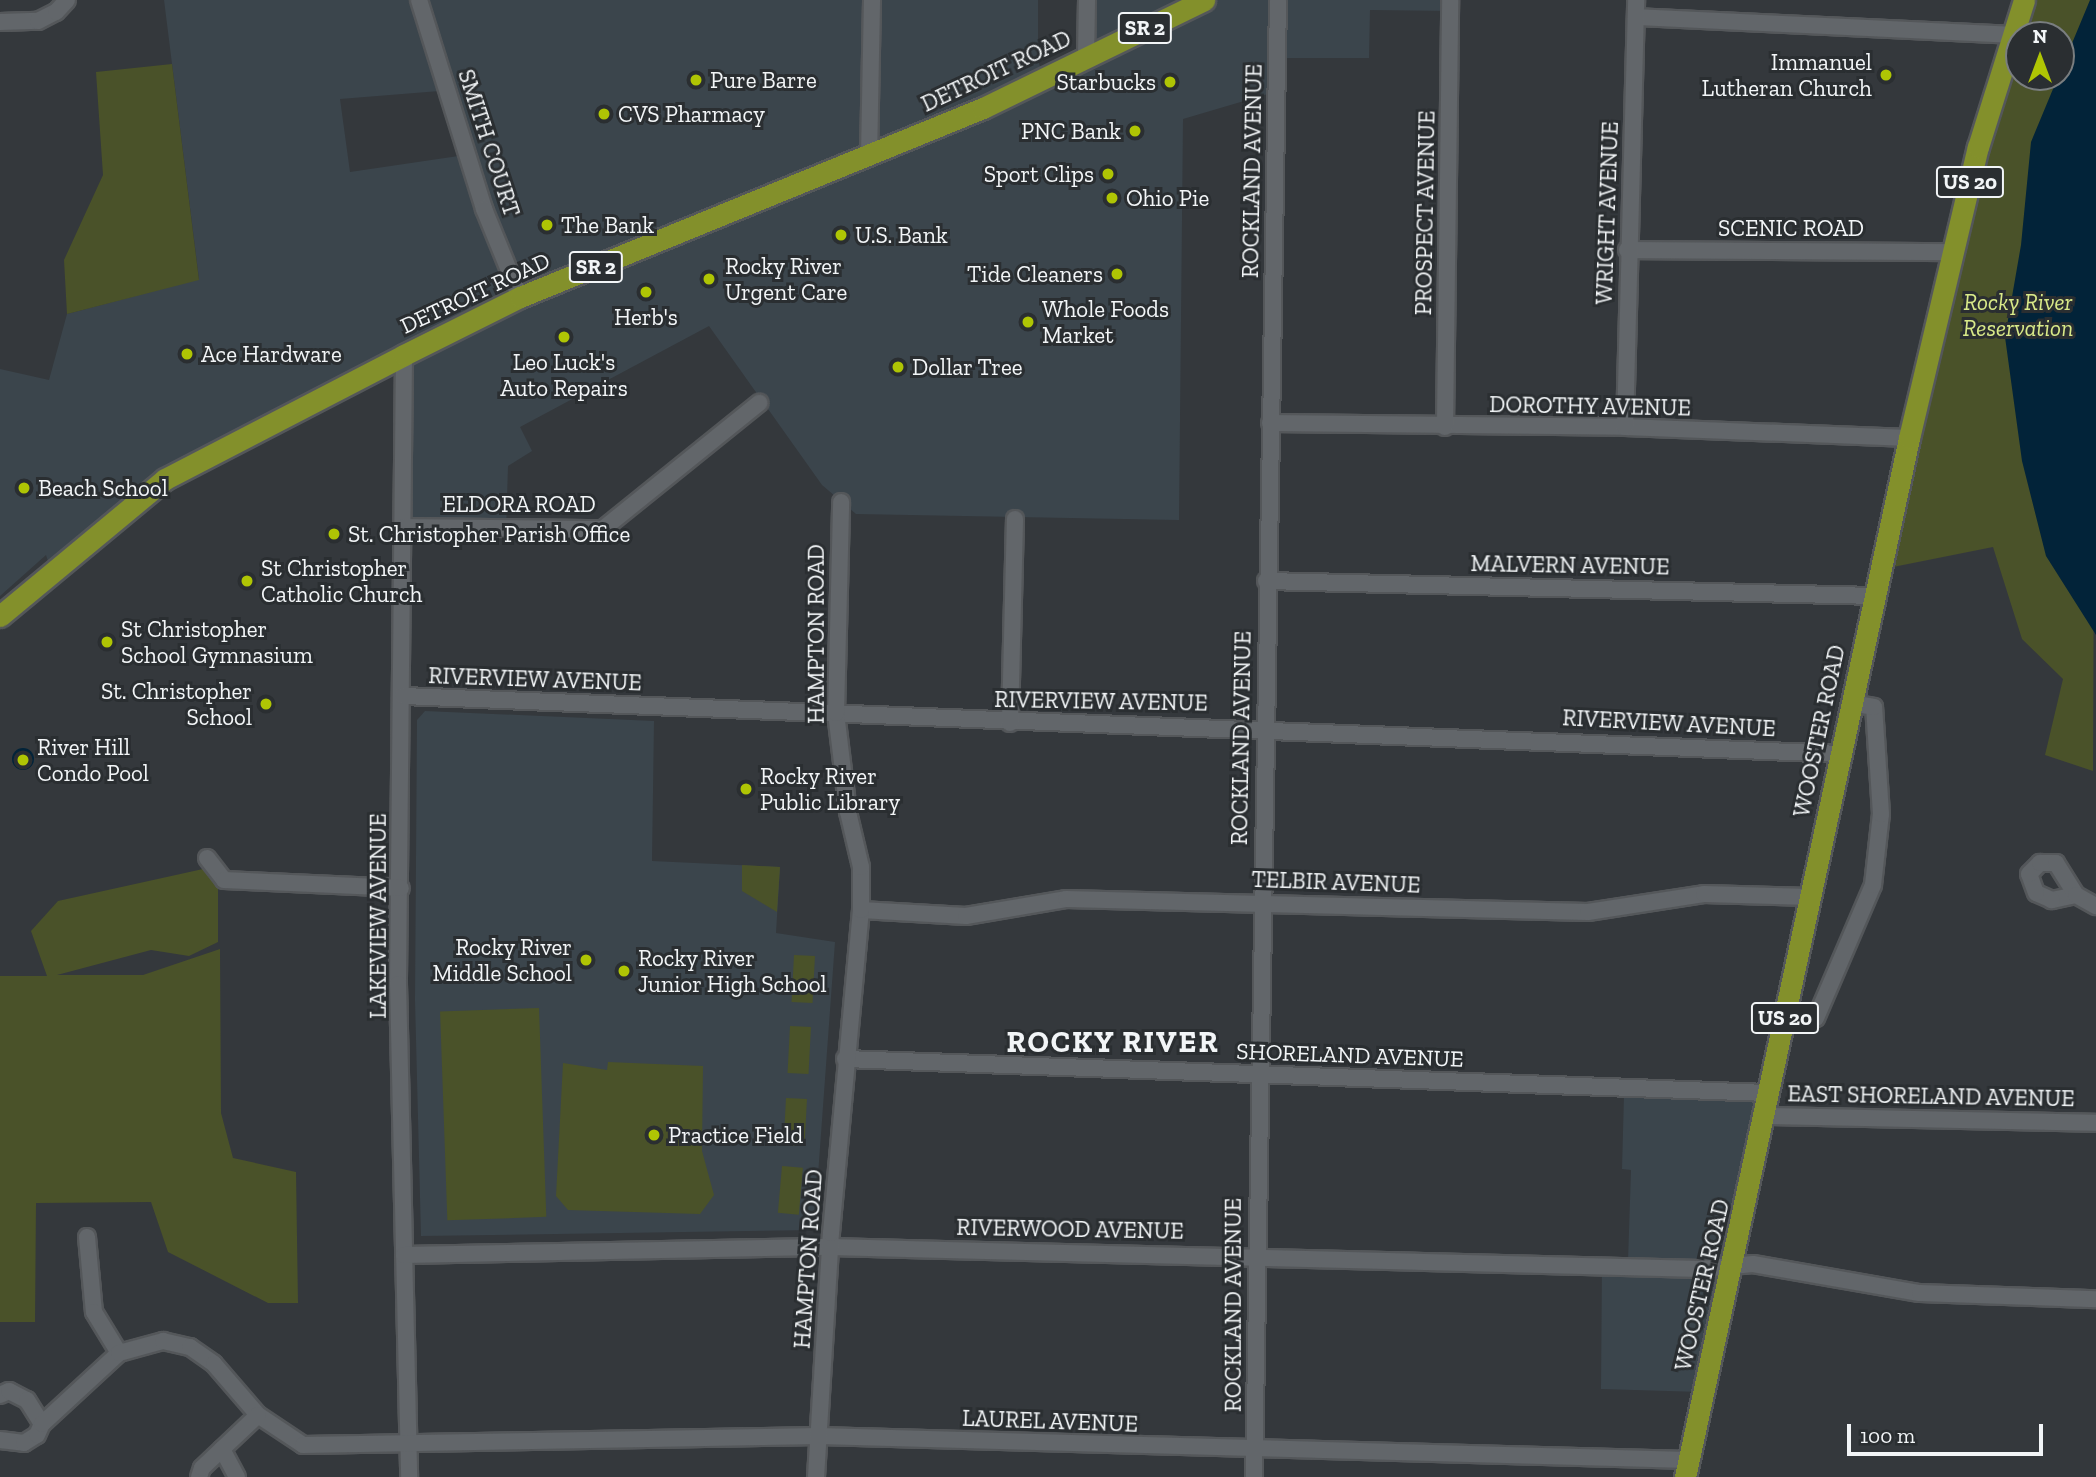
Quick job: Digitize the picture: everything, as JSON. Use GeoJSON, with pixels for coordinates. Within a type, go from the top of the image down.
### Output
{"type":"FeatureCollection","features":[{"type":"Feature","properties":{"kind":"main road","name":"DETROIT ROAD"},"geometry":{"type":"LineString","coordinates":[[0,616],[165,479],[404,355],[520,297],[984,108],[1204,0]]}},
{"type":"Feature","properties":{"kind":"main road","name":"WOOSTER ROAD"},"geometry":{"type":"LineString","coordinates":[[2017,21],[2024,0]]}},
{"type":"Feature","properties":{"kind":"main road","name":"WOOSTER ROAD"},"geometry":{"type":"LineString","coordinates":[[1687,1469],[1766,1116],[1810,897],[1909,438],[1978,147],[2005,61]]}},
{"type":"Feature","properties":{"kind":"street"},"geometry":{"type":"LineString","coordinates":[[0,22],[38,21],[57,12],[67,0]]}},
{"type":"Feature","properties":{"kind":"street","name":"SMITH COURT"},"geometry":{"type":"LineString","coordinates":[[419,0],[484,209],[520,297]]}},
{"type":"Feature","properties":{"kind":"street"},"geometry":{"type":"LineString","coordinates":[[869,157],[872,0]]}},
{"type":"Feature","properties":{"kind":"street"},"geometry":{"type":"LineString","coordinates":[[1086,57],[1087,0]]}},
{"type":"Feature","properties":{"kind":"street","name":"ROCKLAND AVENUE"},"geometry":{"type":"LineString","coordinates":[[1254,1477],[1255,1256],[1278,0]]}},
{"type":"Feature","properties":{"kind":"street","name":"PROSPECT AVENUE"},"geometry":{"type":"LineString","coordinates":[[1445,427],[1450,0]]}},
{"type":"Feature","properties":{"kind":"street","name":"WRIGHT AVENUE"},"geometry":{"type":"LineString","coordinates":[[1625,427],[1627,250],[1636,0]]}},
{"type":"Feature","properties":{"kind":"street"},"geometry":{"type":"LineString","coordinates":[[1636,17],[2005,35]]}},
{"type":"Feature","properties":{"kind":"street","name":"SCENIC ROAD"},"geometry":{"type":"LineString","coordinates":[[1627,250],[1954,252]]}},
{"type":"Feature","properties":{"kind":"street","name":"LAKEVIEW AVENUE"},"geometry":{"type":"LineString","coordinates":[[404,355],[401,888],[404,1255],[410,1477]]}},
{"type":"Feature","properties":{"kind":"street","name":"ELDORA ROAD"},"geometry":{"type":"LineString","coordinates":[[404,527],[603,529],[759,403]]}},
{"type":"Feature","properties":{"kind":"street","name":"DOROTHY AVENUE"},"geometry":{"type":"LineString","coordinates":[[1270,422],[1445,427],[1625,427],[1909,438]]}},
{"type":"Feature","properties":{"kind":"street","name":"HAMPTON ROAD"},"geometry":{"type":"LineString","coordinates":[[817,1477],[830,1247],[845,1059],[861,910],[861,867],[848,812],[836,713],[841,502]]}},
{"type":"Feature","properties":{"kind":"street"},"geometry":{"type":"LineString","coordinates":[[1010,723],[1015,519]]}},
{"type":"Feature","properties":{"kind":"street","name":"MALVERN AVENUE"},"geometry":{"type":"LineString","coordinates":[[1266,581],[1874,596]]}},
{"type":"Feature","properties":{"kind":"street","name":"RIVERVIEW AVENUE"},"geometry":{"type":"LineString","coordinates":[[403,696],[836,713],[1010,723],[1264,727],[1841,754]]}},
{"type":"Feature","properties":{"kind":"street"},"geometry":{"type":"LineString","coordinates":[[1785,1021],[1816,1018],[1873,885],[1881,814],[1874,707],[1852,703]]}},
{"type":"Feature","properties":{"kind":"street"},"geometry":{"type":"LineString","coordinates":[[207,858],[224,880],[401,888]]}},
{"type":"Feature","properties":{"kind":"street","name":"TELBIR AVENUE"},"geometry":{"type":"LineString","coordinates":[[861,910],[966,916],[1066,899],[1588,912],[1704,894],[1810,897]]}},
{"type":"Feature","properties":{"kind":"street"},"geometry":{"type":"LineString","coordinates":[[2076,895],[2096,906]]}},
{"type":"Feature","properties":{"kind":"street","name":"SHORELAND AVENUE"},"geometry":{"type":"LineString","coordinates":[[845,1059],[1770,1093]]}},
{"type":"Feature","properties":{"kind":"street","name":"EAST SHORELAND AVENUE"},"geometry":{"type":"LineString","coordinates":[[1766,1116],[2096,1123]]}},
{"type":"Feature","properties":{"kind":"street"},"geometry":{"type":"LineString","coordinates":[[0,1440],[24,1443],[37,1435],[42,1424],[119,1353],[94,1312],[88,1237]]}},
{"type":"Feature","properties":{"kind":"street","name":"RIVERWOOD AVENUE"},"geometry":{"type":"LineString","coordinates":[[404,1255],[830,1247],[1701,1269],[1734,1264],[1766,1265],[1920,1293],[2096,1298]]}},
{"type":"Feature","properties":{"kind":"street","name":"LAUREL AVENUE"},"geometry":{"type":"LineString","coordinates":[[119,1353],[163,1341],[190,1347],[214,1364],[258,1415],[303,1445],[819,1436],[1687,1469]]}},
{"type":"Feature","properties":{"kind":"street"},"geometry":{"type":"LineString","coordinates":[[0,1395],[9,1391],[27,1400],[42,1424]]}},
{"type":"Feature","properties":{"kind":"street"},"geometry":{"type":"LineString","coordinates":[[199,1477],[202,1468],[258,1415]]}},
{"type":"Feature","properties":{"kind":"street"},"geometry":{"type":"LineString","coordinates":[[222,1449],[237,1477]]}},
{"type":"Feature","properties":{"kind":"shaded area"},"geometry":{"type":"Polygon","coordinates":[[[164,0],[1038,0],[1038,61],[1042,72],[1092,50],[1093,0],[1454,0],[1454,11],[1370,10],[1369,58],[1282,58],[1281,90],[1183,119],[1179,520],[856,514],[822,485],[709,326],[520,427],[532,451],[508,466],[506,532],[411,531],[411,360],[185,478],[145,502],[54,579],[46,555],[0,596],[0,369],[49,380],[67,314],[199,279],[164,0]],[[452,90],[340,99],[350,172],[472,154],[452,90]]]}},
{"type":"Feature","properties":{"kind":"shaded area","name":"Rocky River Junior High School"},"geometry":{"type":"Polygon","coordinates":[[[425,711],[654,721],[652,861],[780,867],[776,933],[835,942],[814,1230],[421,1236],[415,1000],[417,720],[425,711]]]}},
{"type":"Feature","properties":{"kind":"shaded area"},"geometry":{"type":"Polygon","coordinates":[[[1624,1095],[1764,1098],[1701,1392],[1601,1389],[1602,1261],[1628,1261],[1631,1170],[1622,1169],[1624,1095]]]}},
{"type":"Feature","properties":{"kind":"green space","name":"Rocky River Reservation"},"geometry":{"type":"Polygon","coordinates":[[[2023,0],[2096,0],[2093,771],[2045,755],[2063,679],[2022,639],[1993,547],[1888,568],[2005,76],[2005,91],[2075,91],[2075,21],[2018,21],[2023,0]]]}},
{"type":"Feature","properties":{"kind":"green space"},"geometry":{"type":"Polygon","coordinates":[[[172,64],[199,280],[67,314],[64,260],[103,175],[96,72],[172,64]]]}},
{"type":"Feature","properties":{"kind":"green space"},"geometry":{"type":"Polygon","coordinates":[[[742,865],[780,867],[777,912],[742,891],[742,865]]]}},
{"type":"Feature","properties":{"kind":"green space"},"geometry":{"type":"Polygon","coordinates":[[[203,869],[214,875],[218,888],[218,942],[189,956],[151,950],[57,975],[143,975],[220,949],[221,1113],[233,1158],[296,1172],[298,1303],[268,1303],[168,1252],[151,1202],[36,1203],[35,1322],[0,1322],[0,976],[47,976],[31,931],[58,901],[203,869]]]}},
{"type":"Feature","properties":{"kind":"green space"},"geometry":{"type":"Polygon","coordinates":[[[794,955],[815,956],[813,1003],[792,1002],[794,955]]]}},
{"type":"Feature","properties":{"kind":"green space"},"geometry":{"type":"Polygon","coordinates":[[[539,1008],[546,1217],[447,1220],[440,1011],[539,1008]]]}},
{"type":"Feature","properties":{"kind":"green space"},"geometry":{"type":"Polygon","coordinates":[[[790,1026],[811,1027],[809,1074],[788,1073],[790,1026]]]}},
{"type":"Feature","properties":{"kind":"green space","name":"Practice Field"},"geometry":{"type":"Polygon","coordinates":[[[608,1062],[703,1066],[702,1151],[714,1195],[700,1214],[568,1210],[556,1196],[563,1063],[607,1070],[608,1062]]]}},
{"type":"Feature","properties":{"kind":"green space"},"geometry":{"type":"Polygon","coordinates":[[[786,1098],[807,1099],[805,1146],[784,1145],[786,1098]]]}},
{"type":"Feature","properties":{"kind":"green space"},"geometry":{"type":"Polygon","coordinates":[[[782,1166],[803,1168],[799,1215],[778,1213],[782,1166]]]}},
{"type":"Feature","properties":{"kind":"water"},"geometry":{"type":"Polygon","coordinates":[[[2090,0],[2096,0],[2096,635],[2046,556],[2022,461],[2005,337],[2021,245],[2031,142],[2052,91],[2075,91],[2075,36],[2090,0]]]}},
{"type":"Feature","properties":{"kind":"water","name":"River Hill Condo Pool"},"geometry":{"type":"Polygon","coordinates":[[[23,748],[33,755],[34,759],[27,769],[23,770],[13,763],[12,759],[19,749],[23,748]]]}},
{"type":"Feature","properties":{"kind":"place","name":"Immanuel Lutheran Church"},"geometry":{"type":"Point","coordinates":[1886,75]}},
{"type":"Feature","properties":{"kind":"place","name":"Pure Barre"},"geometry":{"type":"Point","coordinates":[696,80]}},
{"type":"Feature","properties":{"kind":"place","name":"Starbucks"},"geometry":{"type":"Point","coordinates":[1170,82]}},
{"type":"Feature","properties":{"kind":"place","name":"CVS Pharmacy"},"geometry":{"type":"Point","coordinates":[604,114]}},
{"type":"Feature","properties":{"kind":"place","name":"PNC Bank"},"geometry":{"type":"Point","coordinates":[1135,131]}},
{"type":"Feature","properties":{"kind":"place","name":"Sport Clips"},"geometry":{"type":"Point","coordinates":[1108,174]}},
{"type":"Feature","properties":{"kind":"place","name":"Ohio Pie"},"geometry":{"type":"Point","coordinates":[1112,198]}},
{"type":"Feature","properties":{"kind":"place","name":"The Bank"},"geometry":{"type":"Point","coordinates":[547,225]}},
{"type":"Feature","properties":{"kind":"place","name":"U.S. Bank"},"geometry":{"type":"Point","coordinates":[841,235]}},
{"type":"Feature","properties":{"kind":"place","name":"Tide Cleaners"},"geometry":{"type":"Point","coordinates":[1117,274]}},
{"type":"Feature","properties":{"kind":"place","name":"Rocky River Urgent Care"},"geometry":{"type":"Point","coordinates":[709,279]}},
{"type":"Feature","properties":{"kind":"place","name":"Herb's"},"geometry":{"type":"Point","coordinates":[646,292]}},
{"type":"Feature","properties":{"kind":"place","name":"Whole Foods Market"},"geometry":{"type":"Point","coordinates":[1028,322]}},
{"type":"Feature","properties":{"kind":"place","name":"Leo Luck's Auto Repairs"},"geometry":{"type":"Point","coordinates":[564,337]}},
{"type":"Feature","properties":{"kind":"place","name":"Ace Hardware"},"geometry":{"type":"Point","coordinates":[187,354]}},
{"type":"Feature","properties":{"kind":"place","name":"Dollar Tree"},"geometry":{"type":"Point","coordinates":[898,367]}},
{"type":"Feature","properties":{"kind":"place","name":"Beach School"},"geometry":{"type":"Point","coordinates":[24,488]}},
{"type":"Feature","properties":{"kind":"place","name":"St. Christopher Parish Office"},"geometry":{"type":"Point","coordinates":[334,534]}},
{"type":"Feature","properties":{"kind":"place","name":"St Christopher Catholic Church"},"geometry":{"type":"Point","coordinates":[247,581]}},
{"type":"Feature","properties":{"kind":"place","name":"St Christopher School Gymnasium"},"geometry":{"type":"Point","coordinates":[107,642]}},
{"type":"Feature","properties":{"kind":"place","name":"St. Christopher School"},"geometry":{"type":"Point","coordinates":[266,704]}},
{"type":"Feature","properties":{"kind":"place","name":"River Hill Condo Pool"},"geometry":{"type":"Point","coordinates":[23,760]}},
{"type":"Feature","properties":{"kind":"place","name":"Rocky River Public Library"},"geometry":{"type":"Point","coordinates":[746,789]}},
{"type":"Feature","properties":{"kind":"place","name":"Rocky River Middle School"},"geometry":{"type":"Point","coordinates":[586,960]}},
{"type":"Feature","properties":{"kind":"place","name":"Rocky River Junior High School"},"geometry":{"type":"Point","coordinates":[624,971]}},
{"type":"Feature","properties":{"kind":"place","name":"Practice Field"},"geometry":{"type":"Point","coordinates":[654,1135]}},
{"type":"Feature","properties":{"kind":"district","name":"ROCKY RIVER"},"geometry":{"type":"Point","coordinates":[1113,1042]}}]}
